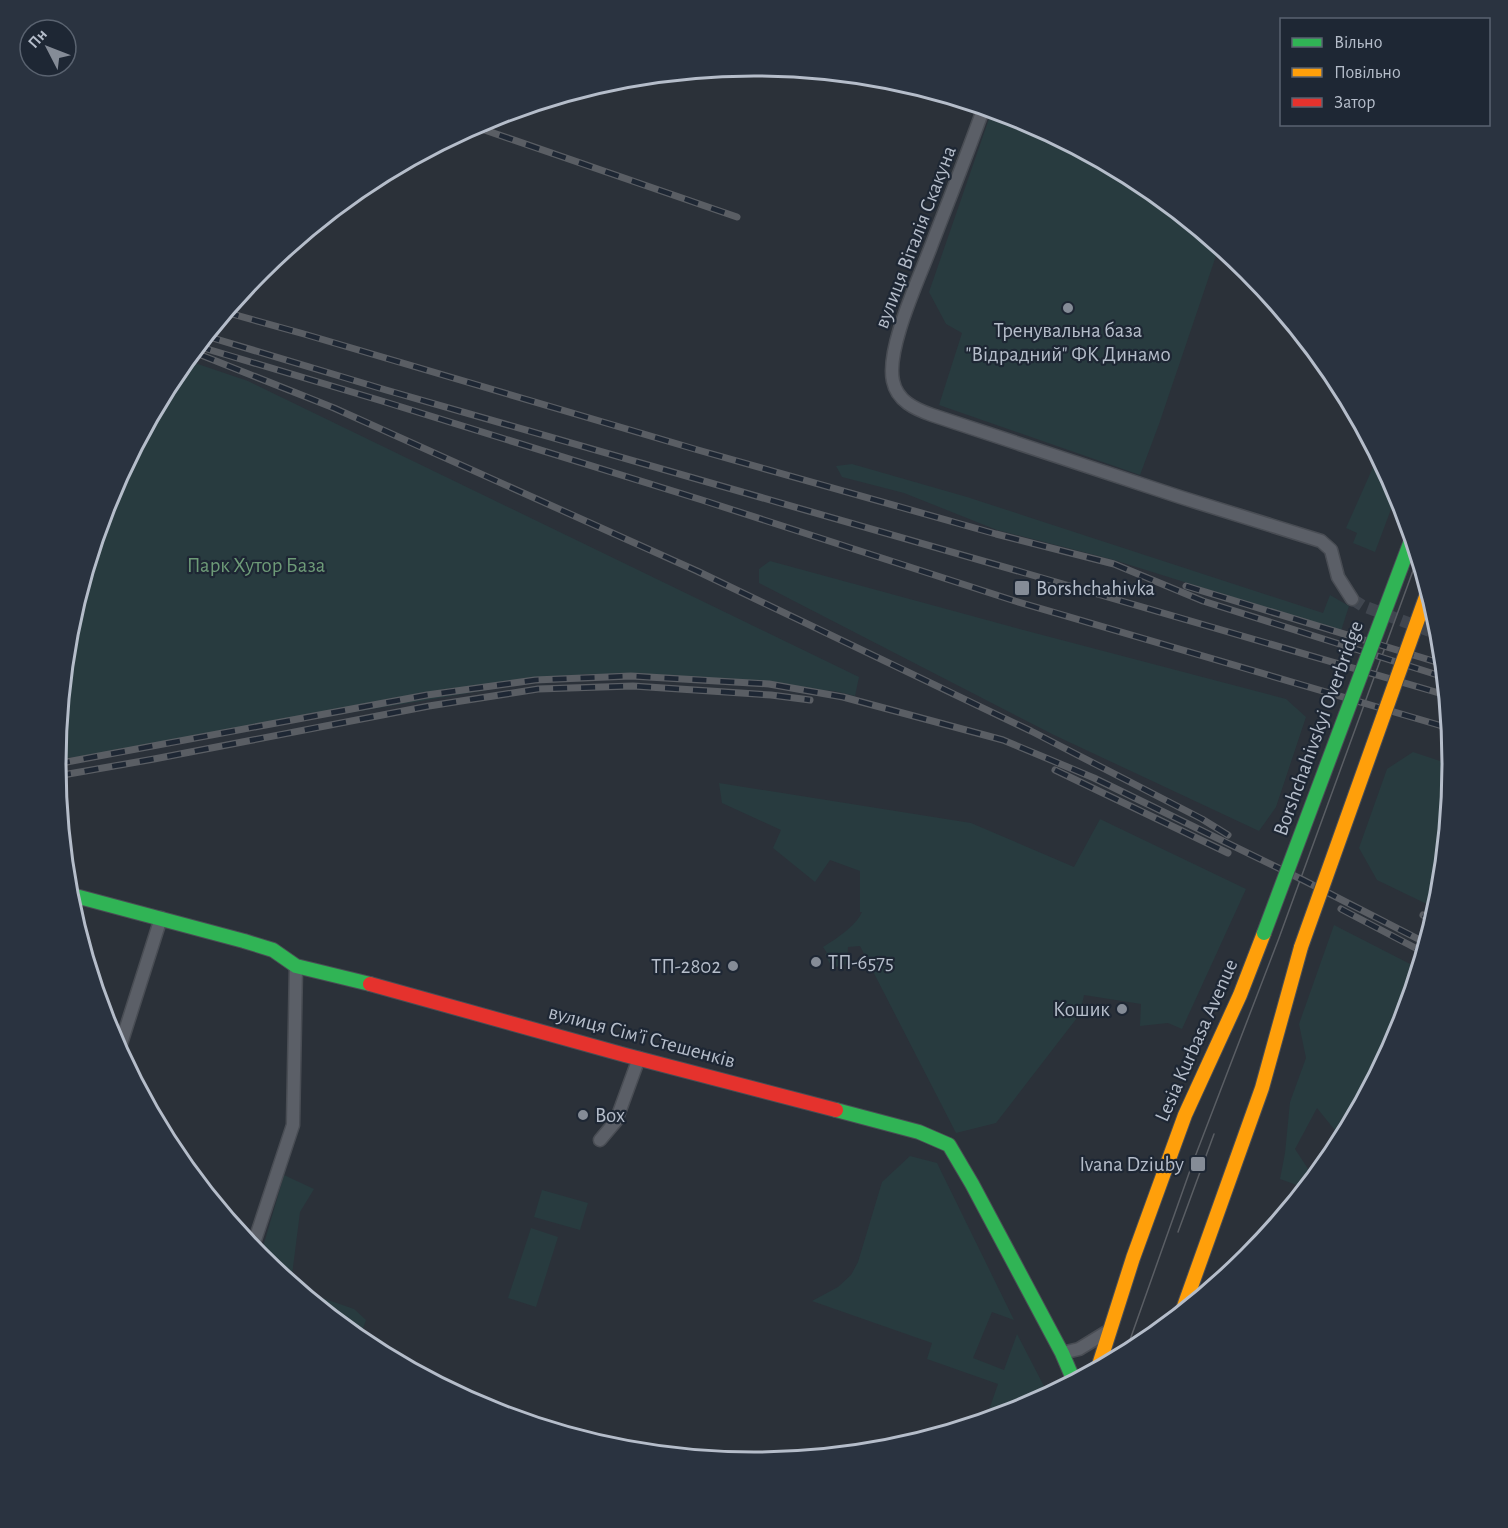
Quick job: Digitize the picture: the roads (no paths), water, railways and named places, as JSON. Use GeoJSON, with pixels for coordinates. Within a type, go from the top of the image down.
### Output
{"type":"FeatureCollection","features":[{"type":"Feature","properties":{"kind":"main road","name":"Borshchahivskyi Overbridge"},"geometry":{"type":"LineString","coordinates":[[1264,933],[1407,550]]}},
{"type":"Feature","properties":{"kind":"main road"},"geometry":{"type":"LineString","coordinates":[[1187,1299],[1262,1089],[1300,947],[1423,604]]}},
{"type":"Feature","properties":{"kind":"main road","name":"вулиця Сімʼї Стешенків"},"geometry":{"type":"LineString","coordinates":[[79,897],[273,950],[296,966],[363,981],[625,1055],[919,1132],[949,1145],[972,1184],[1071,1374]]}},
{"type":"Feature","properties":{"kind":"main road","name":"Lesia Kurbasa Avenue"},"geometry":{"type":"LineString","coordinates":[[1101,1358],[1133,1258],[1185,1115],[1240,995],[1264,933]]}},
{"type":"Feature","properties":{"kind":"street","name":"вулиця Віталія Скакуна"},"geometry":{"type":"LineString","coordinates":[[981,115],[894,348],[893,382],[900,398],[916,409],[932,415],[1180,498],[1321,541],[1331,550],[1338,577],[1352,599]]}},
{"type":"Feature","properties":{"kind":"street"},"geometry":{"type":"LineString","coordinates":[[123,1038],[161,918]]}},
{"type":"Feature","properties":{"kind":"street"},"geometry":{"type":"LineString","coordinates":[[256,1237],[293,1125],[296,966]]}},
{"type":"Feature","properties":{"kind":"street"},"geometry":{"type":"LineString","coordinates":[[600,1140],[616,1121],[639,1058]]}},
{"type":"Feature","properties":{"kind":"street"},"geometry":{"type":"LineString","coordinates":[[1062,1353],[1079,1349],[1110,1330]]}},
{"type":"Feature","properties":{"kind":"tunnel"},"geometry":{"type":"LineString","coordinates":[[1352,599],[1363,606],[1429,631]]}},
{"type":"Feature","properties":{"kind":"tram line"},"geometry":{"type":"LineString","coordinates":[[1130,1340],[1193,1162],[1279,938],[1414,569]]}},
{"type":"Feature","properties":{"kind":"tram line"},"geometry":{"type":"LineString","coordinates":[[1178,1232],[1214,1134]]}},
{"type":"Feature","properties":{"kind":"railway"},"geometry":{"type":"LineString","coordinates":[[486,130],[737,217]]}},
{"type":"Feature","properties":{"kind":"railway"},"geometry":{"type":"LineString","coordinates":[[233,314],[698,450],[996,534],[1114,564],[1203,601],[1436,674]]}},
{"type":"Feature","properties":{"kind":"railway"},"geometry":{"type":"LineString","coordinates":[[214,338],[1438,693]]}},
{"type":"Feature","properties":{"kind":"railway"},"geometry":{"type":"LineString","coordinates":[[206,349],[702,500],[1015,601],[1441,726]]}},
{"type":"Feature","properties":{"kind":"railway"},"geometry":{"type":"LineString","coordinates":[[201,355],[334,408],[697,571],[1031,731],[1202,819],[1228,835]]}},
{"type":"Feature","properties":{"kind":"railway"},"geometry":{"type":"LineString","coordinates":[[1186,586],[1434,661]]}},
{"type":"Feature","properties":{"kind":"railway"},"geometry":{"type":"LineString","coordinates":[[66,762],[427,695],[535,680],[631,676],[769,684],[843,697],[1003,740],[1094,778],[1420,940]]}},
{"type":"Feature","properties":{"kind":"railway"},"geometry":{"type":"LineString","coordinates":[[66,774],[429,706],[538,689],[633,686],[771,695],[810,700]]}},
{"type":"Feature","properties":{"kind":"railway"},"geometry":{"type":"LineString","coordinates":[[1055,770],[1228,853]]}},
{"type":"Feature","properties":{"kind":"railway"},"geometry":{"type":"LineString","coordinates":[[1341,909],[1417,949]]}},
{"type":"Feature","properties":{"kind":"place","name":"Тренувальна база \"Відрадний\" ФК Динамо"},"geometry":{"type":"Point","coordinates":[1068,308]}},
{"type":"Feature","properties":{"kind":"place","name":"Borshchahivka"},"geometry":{"type":"Point","coordinates":[1022,588]}},
{"type":"Feature","properties":{"kind":"place","name":"ТП-6575"},"geometry":{"type":"Point","coordinates":[816,962]}},
{"type":"Feature","properties":{"kind":"place","name":"ТП-2802"},"geometry":{"type":"Point","coordinates":[733,966]}},
{"type":"Feature","properties":{"kind":"place","name":"Кошик"},"geometry":{"type":"Point","coordinates":[1122,1009]}},
{"type":"Feature","properties":{"kind":"place","name":"Box"},"geometry":{"type":"Point","coordinates":[583,1115]}},
{"type":"Feature","properties":{"kind":"place","name":"Ivana Dziuby"},"geometry":{"type":"Point","coordinates":[1198,1164]}},
{"type":"Feature","properties":{"kind":"park label","name":"Парк Хутор База"},"geometry":{"type":"Point","coordinates":[256,565]}}]}
